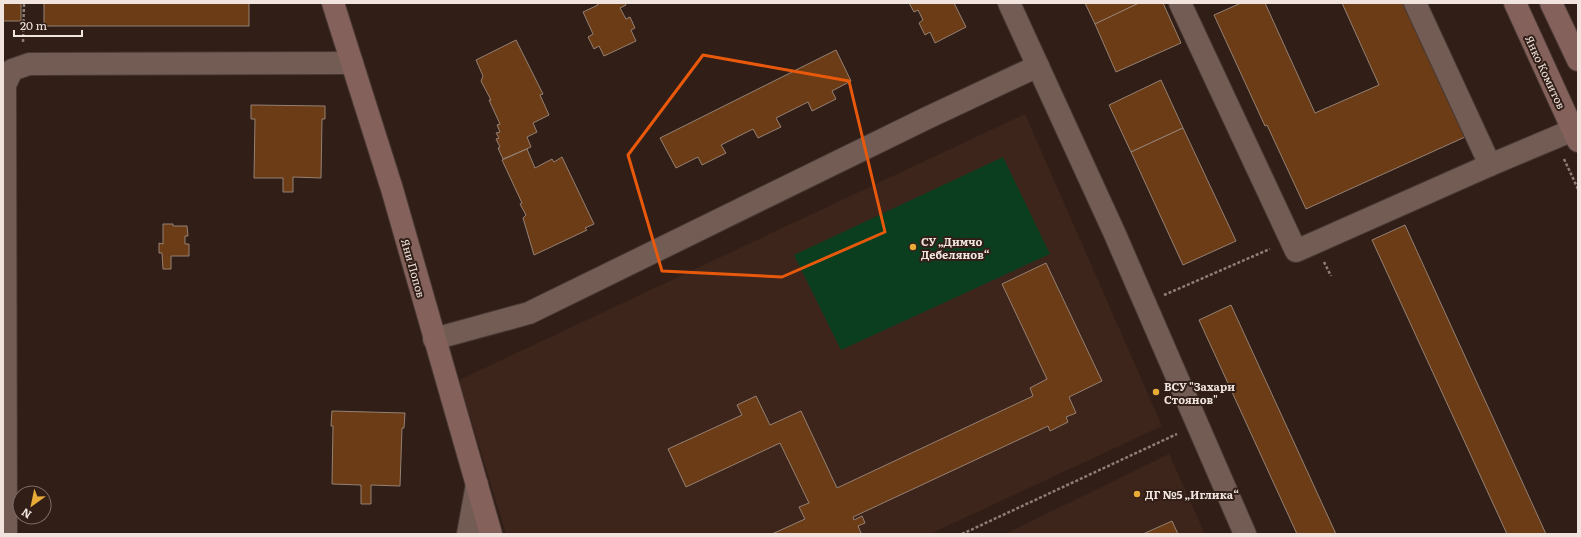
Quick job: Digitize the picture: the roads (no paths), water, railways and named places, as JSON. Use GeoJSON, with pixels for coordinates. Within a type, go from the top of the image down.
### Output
{"type":"FeatureCollection","features":[{"type":"Feature","properties":{"kind":"street","name":"Яни Попов"},"geometry":{"type":"LineString","coordinates":[[333,3],[392,190],[491,534]]}},
{"type":"Feature","properties":{"kind":"street"},"geometry":{"type":"LineString","coordinates":[[1009,3],[1114,232],[1245,534]]}},
{"type":"Feature","properties":{"kind":"street"},"geometry":{"type":"LineString","coordinates":[[1180,3],[1296,251],[1490,165],[1576,136]]}},
{"type":"Feature","properties":{"kind":"street"},"geometry":{"type":"LineString","coordinates":[[1415,3],[1490,165]]}},
{"type":"Feature","properties":{"kind":"street","name":"Янко Комитов"},"geometry":{"type":"LineString","coordinates":[[1514,3],[1576,136]]}},
{"type":"Feature","properties":{"kind":"street"},"geometry":{"type":"LineString","coordinates":[[1551,3],[1578,60]]}},
{"type":"Feature","properties":{"kind":"street"},"geometry":{"type":"LineString","coordinates":[[6,534],[5,85],[12,70],[29,64],[352,62]]}},
{"type":"Feature","properties":{"kind":"street"},"geometry":{"type":"LineString","coordinates":[[434,339],[529,313],[906,128],[1038,66]]}},
{"type":"Feature","properties":{"kind":"street"},"geometry":{"type":"LineString","coordinates":[[468,534],[477,484]]}},
{"type":"Feature","properties":{"kind":"place","name":"СУ „Димчо Дебелянов“"},"geometry":{"type":"Point","coordinates":[913,247]}},
{"type":"Feature","properties":{"kind":"place","name":"ВСУ \"Захари Стоянов\""},"geometry":{"type":"Point","coordinates":[1156,392]}},
{"type":"Feature","properties":{"kind":"place","name":"ДГ №5 „Иглика“"},"geometry":{"type":"Point","coordinates":[1137,494]}}]}
